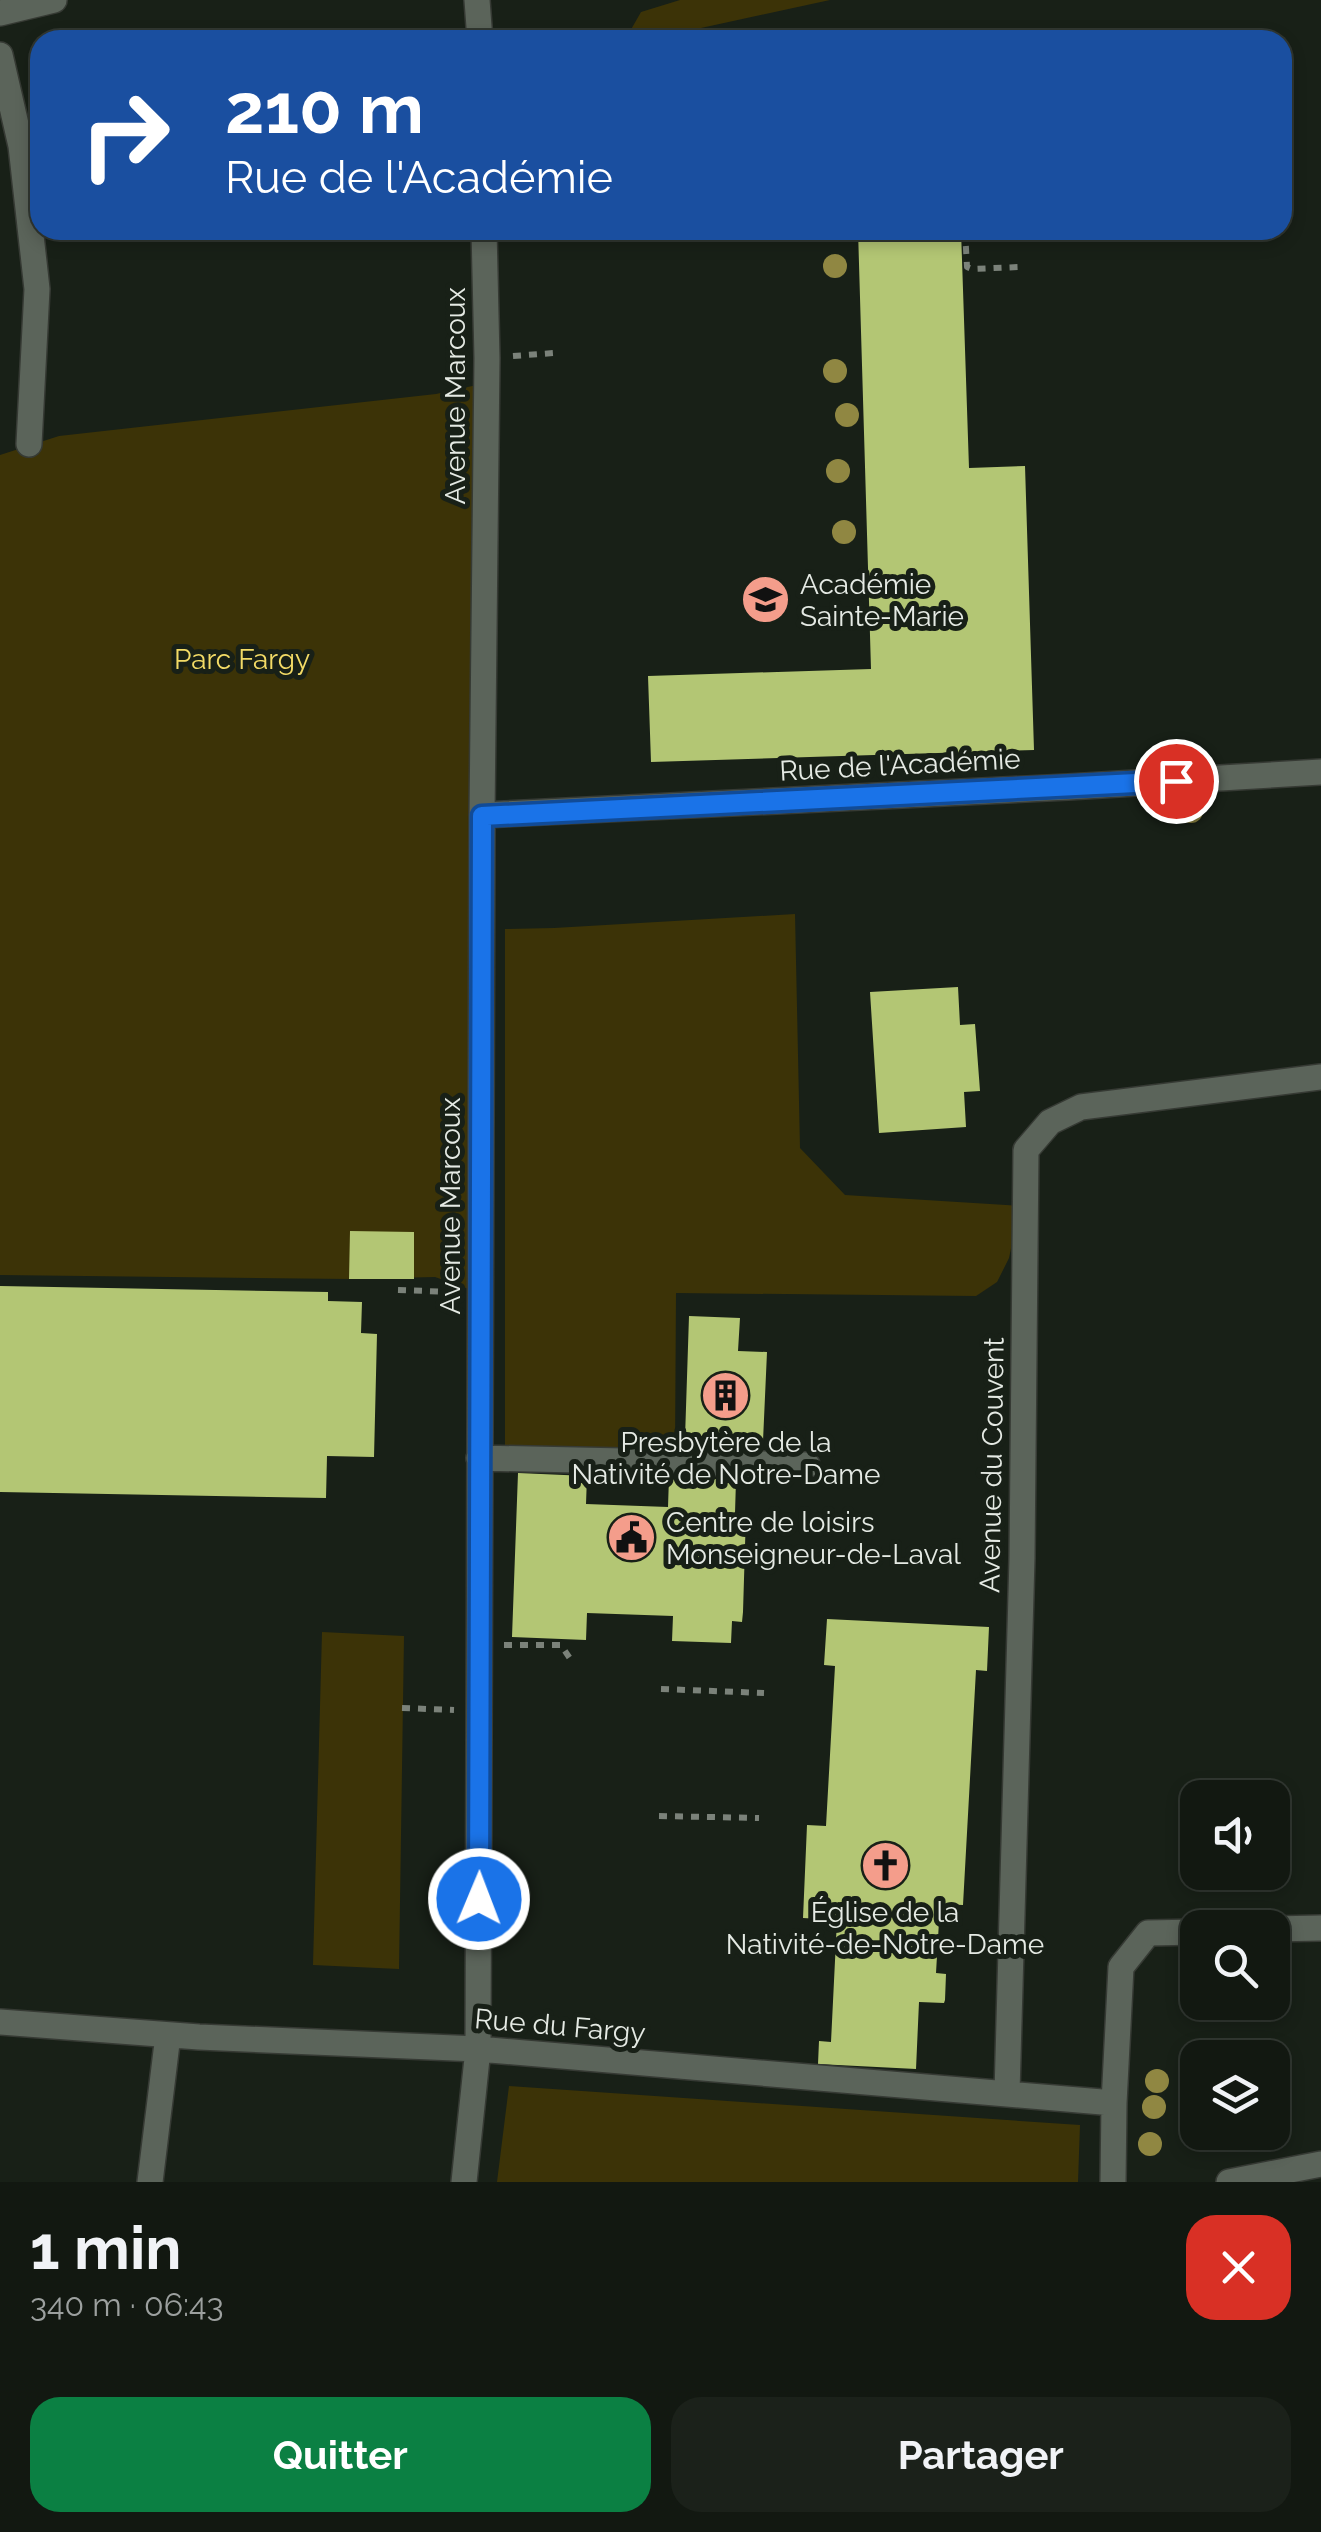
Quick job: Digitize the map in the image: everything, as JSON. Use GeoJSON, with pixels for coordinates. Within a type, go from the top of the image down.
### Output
{"type":"FeatureCollection","features":[{"type":"Feature","properties":{"kind":"street"},"geometry":{"type":"LineString","coordinates":[[0,13],[54,0]]}},
{"type":"Feature","properties":{"kind":"street"},"geometry":{"type":"LineString","coordinates":[[478,0],[480,30]]}},
{"type":"Feature","properties":{"kind":"street"},"geometry":{"type":"LineString","coordinates":[[0,55],[21,146],[30,226]]}},
{"type":"Feature","properties":{"kind":"street"},"geometry":{"type":"LineString","coordinates":[[30,444],[37,289],[32,240]]}},
{"type":"Feature","properties":{"kind":"street","name":"Avenue Marcoux"},"geometry":{"type":"LineString","coordinates":[[464,2182],[478,2048],[487,358],[484,240]]}},
{"type":"Feature","properties":{"kind":"street","name":"Rue de l'Académie"},"geometry":{"type":"LineString","coordinates":[[482,816],[1321,772]]}},
{"type":"Feature","properties":{"kind":"street","name":"Avenue du Couvent"},"geometry":{"type":"LineString","coordinates":[[1007,2094],[1022,1558],[1026,1150],[1050,1122],[1081,1108],[1321,1077]]}},
{"type":"Feature","properties":{"kind":"street"},"geometry":{"type":"LineString","coordinates":[[479,1458],[807,1465]]}},
{"type":"Feature","properties":{"kind":"street"},"geometry":{"type":"LineString","coordinates":[[1290,1929],[1321,1928]]}},
{"type":"Feature","properties":{"kind":"street"},"geometry":{"type":"LineString","coordinates":[[1113,2182],[1122,1968],[1148,1934],[1180,1933]]}},
{"type":"Feature","properties":{"kind":"street","name":"Rue du Fargy"},"geometry":{"type":"LineString","coordinates":[[0,2022],[168,2035],[478,2048],[1114,2103]]}},
{"type":"Feature","properties":{"kind":"street"},"geometry":{"type":"LineString","coordinates":[[150,2182],[168,2035]]}},
{"type":"Feature","properties":{"kind":"street"},"geometry":{"type":"LineString","coordinates":[[1228,2182],[1321,2164]]}},
{"type":"Feature","properties":{"kind":"path"},"geometry":{"type":"LineString","coordinates":[[965,240],[966,267],[1020,267]]}},
{"type":"Feature","properties":{"kind":"path"},"geometry":{"type":"LineString","coordinates":[[487,358],[554,353]]}},
{"type":"Feature","properties":{"kind":"path"},"geometry":{"type":"LineString","coordinates":[[398,1290],[480,1292]]}},
{"type":"Feature","properties":{"kind":"path"},"geometry":{"type":"LineString","coordinates":[[480,1645],[561,1645],[573,1663]]}},
{"type":"Feature","properties":{"kind":"path"},"geometry":{"type":"LineString","coordinates":[[661,1689],[764,1693]]}},
{"type":"Feature","properties":{"kind":"path"},"geometry":{"type":"LineString","coordinates":[[402,1708],[480,1712]]}},
{"type":"Feature","properties":{"kind":"path"},"geometry":{"type":"LineString","coordinates":[[660,1816],[759,1818]]}},
{"type":"Feature","properties":{"kind":"green space"},"geometry":{"type":"Polygon","coordinates":[[[680,0],[830,0],[692,30],[631,30],[641,12],[680,0]]]}},
{"type":"Feature","properties":{"kind":"green space","name":"Parc Fargy"},"geometry":{"type":"Polygon","coordinates":[[[486,383],[480,1293],[435,1277],[0,1275],[0,455],[59,436],[436,394],[486,383]]]}},
{"type":"Feature","properties":{"kind":"green space"},"geometry":{"type":"Polygon","coordinates":[[[795,914],[800,1148],[845,1195],[1020,1206],[1009,1258],[997,1282],[976,1296],[676,1293],[675,1450],[505,1450],[505,929],[795,914]]]}},
{"type":"Feature","properties":{"kind":"green space"},"geometry":{"type":"Polygon","coordinates":[[[322,1632],[404,1636],[399,1969],[313,1965],[322,1632]]]}},
{"type":"Feature","properties":{"kind":"green space"},"geometry":{"type":"Polygon","coordinates":[[[509,2086],[1080,2125],[1078,2182],[497,2182],[509,2086]]]}},
{"type":"Feature","properties":{"kind":"building"},"geometry":{"type":"Polygon","coordinates":[[[858,240],[961,240],[969,468],[1025,466],[1034,750],[651,762],[648,676],[871,669],[858,240]]]}},
{"type":"Feature","properties":{"kind":"building"},"geometry":{"type":"Polygon","coordinates":[[[958,987],[960,1025],[975,1024],[980,1091],[964,1092],[966,1127],[879,1133],[870,992],[958,987]]]}},
{"type":"Feature","properties":{"kind":"building"},"geometry":{"type":"Polygon","coordinates":[[[350,1231],[414,1232],[414,1279],[349,1279],[350,1231]]]}},
{"type":"Feature","properties":{"kind":"building"},"geometry":{"type":"Polygon","coordinates":[[[0,1286],[328,1292],[328,1301],[362,1302],[361,1333],[377,1334],[374,1457],[327,1456],[326,1498],[0,1492],[0,1286]]]}},
{"type":"Feature","properties":{"kind":"building","name":"Presbytère de la Nativité de Notre-Dame"},"geometry":{"type":"Polygon","coordinates":[[[689,1316],[740,1318],[738,1351],[767,1352],[763,1441],[685,1438],[689,1316]]]}},
{"type":"Feature","properties":{"kind":"building","name":"Centre de loisirs Monseigneur-de-Laval"},"geometry":{"type":"Polygon","coordinates":[[[518,1473],[587,1476],[586,1504],[668,1507],[669,1477],[736,1480],[735,1513],[746,1513],[743,1612],[742,1622],[732,1621],[731,1643],[672,1641],[673,1616],[587,1613],[586,1640],[512,1637],[518,1473]]]}},
{"type":"Feature","properties":{"kind":"building","name":"Église de la Nativité-de-Notre-Dame"},"geometry":{"type":"Polygon","coordinates":[[[827,1619],[989,1627],[987,1671],[976,1670],[963,1905],[940,1904],[936,1973],[946,1974],[945,2000],[919,2002],[916,2069],[818,2064],[819,2041],[831,2042],[837,1920],[803,1918],[807,1825],[826,1826],[835,1666],[824,1665],[827,1619]]]}},
{"type":"Feature","properties":{"kind":"place","name":"Académie Sainte-Marie"},"geometry":{"type":"Point","coordinates":[765,600]}},
{"type":"Feature","properties":{"kind":"place","name":"Presbytère de la Nativité de Notre-Dame"},"geometry":{"type":"Point","coordinates":[726,1395]}},
{"type":"Feature","properties":{"kind":"place","name":"Centre de loisirs Monseigneur-de-Laval"},"geometry":{"type":"Point","coordinates":[631,1538]}},
{"type":"Feature","properties":{"kind":"place","name":"Église de la Nativité-de-Notre-Dame"},"geometry":{"type":"Point","coordinates":[885,1865]}},
{"type":"Feature","properties":{"kind":"route"},"geometry":{"type":"LineString","coordinates":[[479,1899],[482,816],[1176,781]]}}]}
